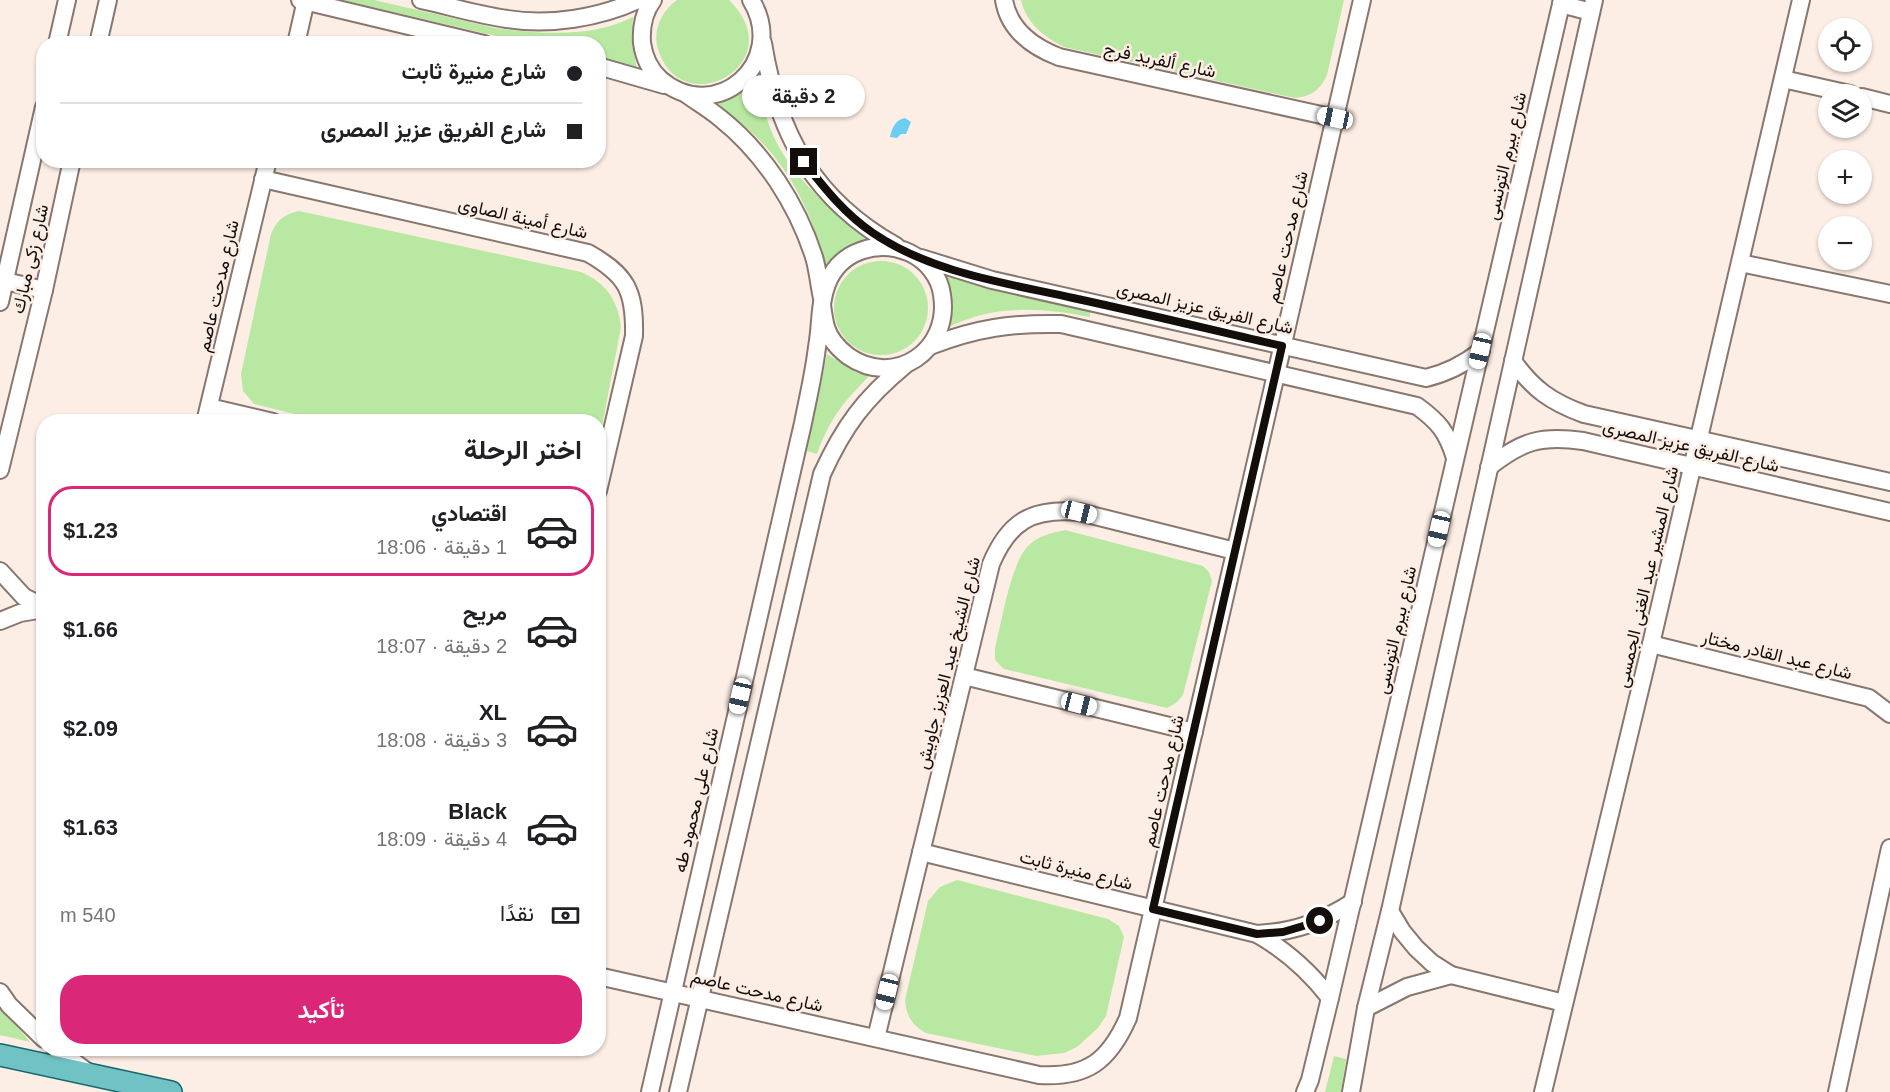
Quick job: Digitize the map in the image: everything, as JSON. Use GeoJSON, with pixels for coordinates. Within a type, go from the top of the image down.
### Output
{"type":"FeatureCollection","features":[{"type":"Feature","properties":{"kind":"main road"},"geometry":{"type":"LineString","coordinates":[[0,1055],[171,1092]]}},
{"type":"Feature","properties":{"kind":"street"},"geometry":{"type":"LineString","coordinates":[[59,36],[67,0]]}},
{"type":"Feature","properties":{"kind":"street"},"geometry":{"type":"LineString","coordinates":[[297,36],[304,0],[451,36]]}},
{"type":"Feature","properties":{"kind":"street"},"geometry":{"type":"LineString","coordinates":[[421,0],[508,19],[539,21],[571,19],[638,0]]}},
{"type":"Feature","properties":{"kind":"street"},"geometry":{"type":"LineString","coordinates":[[653,0],[647,7],[641,29],[643,52],[653,72],[720,118],[751,147],[777,181],[798,218],[814,258],[826,329],[839,349],[859,363],[883,368],[906,364]]}},
{"type":"Feature","properties":{"kind":"street"},"geometry":{"type":"LineString","coordinates":[[751,0],[760,21]]}},
{"type":"Feature","properties":{"kind":"street"},"geometry":{"type":"LineString","coordinates":[[678,1092],[822,474],[837,442],[856,412],[879,386],[906,364],[920,357],[930,346],[940,328],[944,308],[941,288],[932,270],[917,256],[874,234],[851,217],[830,196],[804,162],[783,123],[769,82],[760,21],[763,0]]}},
{"type":"Feature","properties":{"kind":"street","name":"شارع ألفريد فرج"},"geometry":{"type":"LineString","coordinates":[[1004,0],[1005,9],[1018,32],[1038,49],[1059,57],[1335,118]]}},
{"type":"Feature","properties":{"kind":"street","name":"شارع مدحت عاصم"},"geometry":{"type":"LineString","coordinates":[[606,978],[1039,1075],[1059,1076],[1082,1071],[1103,1058],[1119,1040],[1128,1018],[1362,0]]}},
{"type":"Feature","properties":{"kind":"street","name":"شارع المشير عبد الغنى الجمسى"},"geometry":{"type":"LineString","coordinates":[[1543,1092],[1651,644],[1801,0]]}},
{"type":"Feature","properties":{"kind":"street"},"geometry":{"type":"LineString","coordinates":[[1351,1092],[1366,1008],[1390,912],[1593,6],[1562,2]]}},
{"type":"Feature","properties":{"kind":"street","name":"شارع بيرم التونسى"},"geometry":{"type":"LineString","coordinates":[[1305,1092],[1310,1080],[1353,902],[1562,2]]}},
{"type":"Feature","properties":{"kind":"street"},"geometry":{"type":"LineString","coordinates":[[100,36],[109,3]]}},
{"type":"Feature","properties":{"kind":"street"},"geometry":{"type":"LineString","coordinates":[[606,68],[678,91],[707,96],[728,90],[745,77],[757,59],[762,38]]}},
{"type":"Feature","properties":{"kind":"street"},"geometry":{"type":"LineString","coordinates":[[1783,79],[1818,87]]}},
{"type":"Feature","properties":{"kind":"street"},"geometry":{"type":"LineString","coordinates":[[1872,100],[1890,104]]}},
{"type":"Feature","properties":{"kind":"street","name":"شارع زكى مبارك"},"geometry":{"type":"LineString","coordinates":[[0,302],[36,143]]}},
{"type":"Feature","properties":{"kind":"street","name":"شارع زكى مبارك"},"geometry":{"type":"LineString","coordinates":[[0,471],[44,290],[70,168]]}},
{"type":"Feature","properties":{"kind":"street","name":"شارع مدحت عاصم"},"geometry":{"type":"LineString","coordinates":[[207,414],[266,168]]}},
{"type":"Feature","properties":{"kind":"street","name":"شارع أمينة الصاوى"},"geometry":{"type":"LineString","coordinates":[[263,179],[588,253],[610,266],[627,286],[634,311],[634,336],[606,457]]}},
{"type":"Feature","properties":{"kind":"street"},"geometry":{"type":"LineString","coordinates":[[822,302],[827,282],[837,267],[850,256],[865,248],[883,246],[900,248]]}},
{"type":"Feature","properties":{"kind":"street","name":"شارع الفريق عزيز المصرى"},"geometry":{"type":"LineString","coordinates":[[917,256],[992,280],[1426,378],[1446,373],[1464,364],[1480,351]]}},
{"type":"Feature","properties":{"kind":"street"},"geometry":{"type":"LineString","coordinates":[[1740,263],[1890,294]]}},
{"type":"Feature","properties":{"kind":"street"},"geometry":{"type":"LineString","coordinates":[[5,281],[44,290]]}},
{"type":"Feature","properties":{"kind":"street","name":"شارع على محمود طه"},"geometry":{"type":"LineString","coordinates":[[650,1092],[809,394],[822,302]]}},
{"type":"Feature","properties":{"kind":"street"},"geometry":{"type":"LineString","coordinates":[[930,346],[961,334],[994,327],[1028,323],[1061,324],[1417,406],[1435,419],[1449,437],[1456,459]]}},
{"type":"Feature","properties":{"kind":"street","name":"شارع الفريق عزيز المصرى"},"geometry":{"type":"LineString","coordinates":[[1513,361],[1526,379],[1543,395],[1562,406],[1584,414],[1890,482]]}},
{"type":"Feature","properties":{"kind":"street","name":"شارع الفريق عزيز المصرى"},"geometry":{"type":"LineString","coordinates":[[1489,467],[1509,451],[1532,441],[1558,438],[1583,441],[1890,512]]}},
{"type":"Feature","properties":{"kind":"street","name":"شارع الشيخ عبد العزيز جاويش"},"geometry":{"type":"LineString","coordinates":[[876,1038],[991,564],[1000,543],[1015,526],[1034,515],[1056,510],[1079,512],[1235,551]]}},
{"type":"Feature","properties":{"kind":"street"},"geometry":{"type":"LineString","coordinates":[[0,571],[24,597],[36,604]]}},
{"type":"Feature","properties":{"kind":"street"},"geometry":{"type":"LineString","coordinates":[[0,621],[36,610]]}},
{"type":"Feature","properties":{"kind":"street","name":"شارع عبد القادر مختار"},"geometry":{"type":"LineString","coordinates":[[1651,644],[1869,698],[1890,714]]}},
{"type":"Feature","properties":{"kind":"street"},"geometry":{"type":"LineString","coordinates":[[964,676],[1194,732]]}},
{"type":"Feature","properties":{"kind":"street"},"geometry":{"type":"LineString","coordinates":[[1837,1092],[1890,848]]}},
{"type":"Feature","properties":{"kind":"street","name":"شارع منيرة ثابت"},"geometry":{"type":"LineString","coordinates":[[921,852],[1257,934],[1283,932],[1308,926],[1331,916],[1353,902]]}},
{"type":"Feature","properties":{"kind":"street"},"geometry":{"type":"LineString","coordinates":[[1390,912],[1416,948],[1432,963],[1451,975],[1564,1003]]}},
{"type":"Feature","properties":{"kind":"street","name":"شارع منيرة ثابت"},"geometry":{"type":"LineString","coordinates":[[1257,934],[1298,961],[1330,998]]}},
{"type":"Feature","properties":{"kind":"street"},"geometry":{"type":"LineString","coordinates":[[1366,1008],[1407,987],[1451,975]]}},
{"type":"Feature","properties":{"kind":"street"},"geometry":{"type":"LineString","coordinates":[[0,992],[9,1005],[36,1031]]}},
{"type":"Feature","properties":{"kind":"street"},"geometry":{"type":"LineString","coordinates":[[66,1056],[90,1073]]}},
{"type":"Feature","properties":{"kind":"green space"},"geometry":{"type":"Polygon","coordinates":[[[342,0],[374,0],[495,28],[530,32],[583,31],[617,24],[633,17],[632,40],[637,70],[606,63],[606,36],[496,36],[342,0]]]}},
{"type":"Feature","properties":{"kind":"green space"},"geometry":{"type":"Polygon","coordinates":[[[677,0],[729,0],[746,23],[749,45],[741,63],[726,77],[708,84],[688,82],[670,71],[658,49],[656,35],[663,15],[677,0]]]}},
{"type":"Feature","properties":{"kind":"green space"},"geometry":{"type":"Polygon","coordinates":[[[1021,0],[1344,0],[1327,75],[1315,91],[1295,98],[1064,47],[1037,28],[1027,16],[1021,0]]]}},
{"type":"Feature","properties":{"kind":"green space"},"geometry":{"type":"Polygon","coordinates":[[[758,78],[767,119],[784,155],[808,186],[867,240],[844,251],[826,270],[811,221],[788,176],[757,138],[717,106],[758,78]]]}},
{"type":"Feature","properties":{"kind":"green space"},"geometry":{"type":"Polygon","coordinates":[[[299,211],[581,272],[590,276],[604,287],[614,301],[621,327],[604,414],[295,414],[254,404],[243,391],[241,374],[271,234],[282,218],[299,211]]]}},
{"type":"Feature","properties":{"kind":"green space"},"geometry":{"type":"Polygon","coordinates":[[[881,261],[899,265],[914,275],[924,290],[928,308],[924,326],[914,341],[899,351],[881,355],[863,351],[848,341],[838,326],[834,308],[838,290],[848,275],[863,265],[881,261]]]}},
{"type":"Feature","properties":{"kind":"green space"},"geometry":{"type":"Polygon","coordinates":[[[946,274],[1090,309],[1090,317],[1037,310],[1002,311],[968,319],[951,326],[952,301],[946,274]]]}},
{"type":"Feature","properties":{"kind":"green space"},"geometry":{"type":"Polygon","coordinates":[[[827,354],[855,372],[869,376],[838,412],[817,454],[807,451],[827,354]]]}},
{"type":"Feature","properties":{"kind":"green space"},"geometry":{"type":"Polygon","coordinates":[[[1065,530],[1203,566],[1209,572],[1212,581],[1183,695],[1176,703],[1167,708],[1004,669],[995,660],[995,648],[1007,595],[1021,556],[1035,540],[1065,530]]]}},
{"type":"Feature","properties":{"kind":"green space"},"geometry":{"type":"Polygon","coordinates":[[[957,880],[1108,919],[1119,926],[1124,937],[1106,1016],[1098,1028],[1077,1047],[1064,1053],[1036,1056],[926,1033],[911,1020],[905,1000],[928,901],[940,887],[957,880]]]}},
{"type":"Feature","properties":{"kind":"green space"},"geometry":{"type":"Polygon","coordinates":[[[0,1006],[30,1042],[0,1035],[0,1006]]]}},
{"type":"Feature","properties":{"kind":"green space"},"geometry":{"type":"Polygon","coordinates":[[[1334,1056],[1346,1059],[1341,1092],[1325,1092],[1334,1056]]]}},
{"type":"Feature","properties":{"kind":"water"},"geometry":{"type":"Polygon","coordinates":[[[905,118],[911,122],[906,134],[901,134],[897,138],[890,137],[894,125],[905,118]]]}},
{"type":"Feature","properties":{"kind":"route"},"geometry":{"type":"LineString","coordinates":[[804,162],[830,196],[851,217],[874,234],[917,256],[992,280],[1282,346],[1153,909],[1257,934],[1283,932],[1320,921]]}}]}
